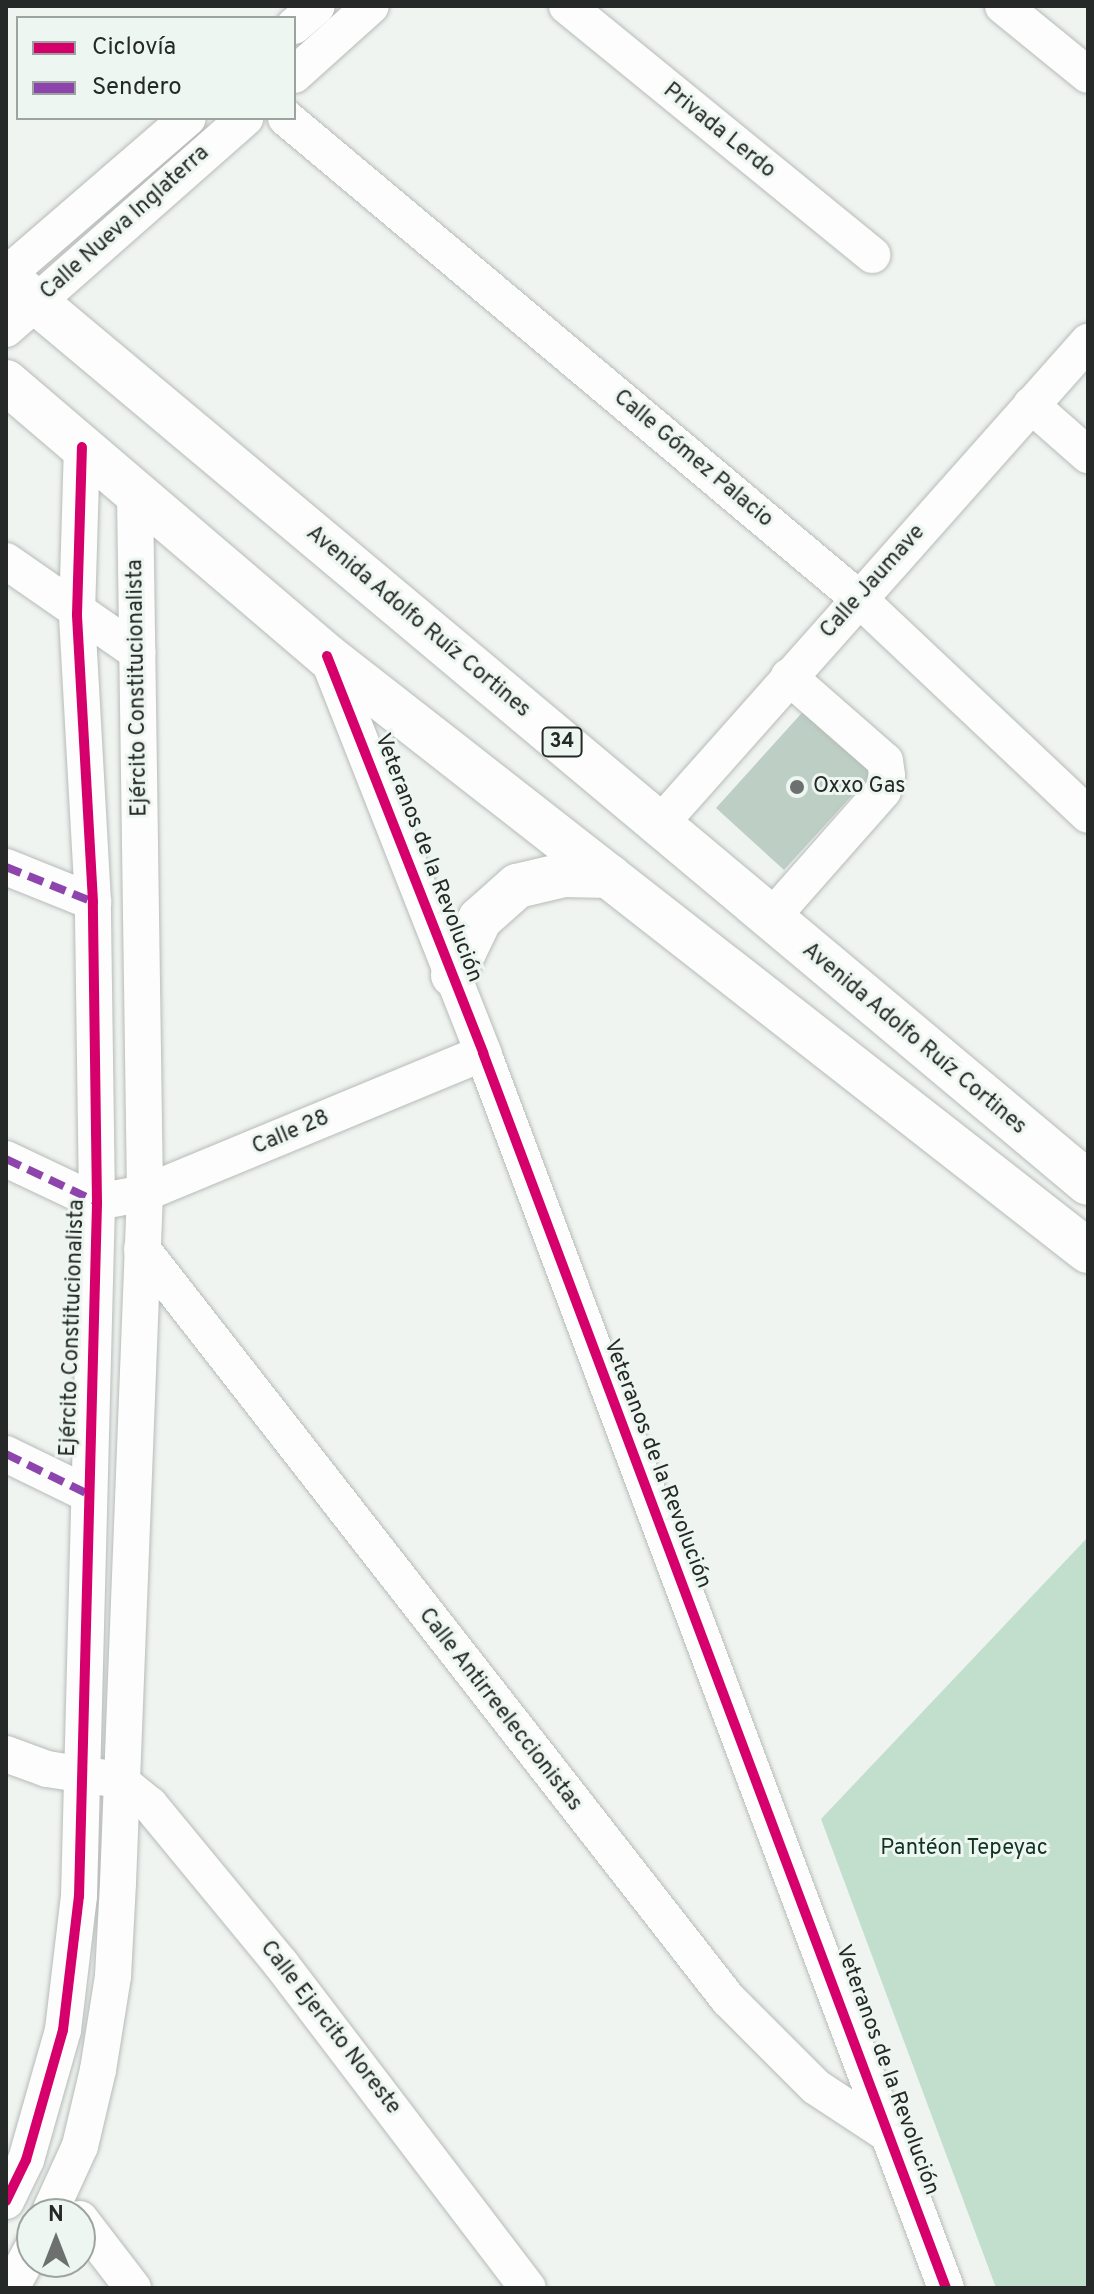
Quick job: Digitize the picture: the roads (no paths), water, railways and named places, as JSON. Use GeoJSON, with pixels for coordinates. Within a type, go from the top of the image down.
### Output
{"type":"FeatureCollection","features":[{"type":"Feature","properties":{"kind":"main road","name":"Avenida Adolfo Ruíz Cortines"},"geometry":{"type":"LineString","coordinates":[[14,296],[660,824],[1088,1183]]}},
{"type":"Feature","properties":{"kind":"main road"},"geometry":{"type":"LineString","coordinates":[[6,382],[135,496],[327,656],[1088,1251]]}},
{"type":"Feature","properties":{"kind":"main road"},"geometry":{"type":"LineString","coordinates":[[453,975],[480,919],[517,886],[564,875],[609,876]]}},
{"type":"Feature","properties":{"kind":"street"},"geometry":{"type":"LineString","coordinates":[[296,24],[317,6]]}},
{"type":"Feature","properties":{"kind":"street"},"geometry":{"type":"LineString","coordinates":[[296,73],[371,6]]}},
{"type":"Feature","properties":{"kind":"street","name":"Privada Lerdo"},"geometry":{"type":"LineString","coordinates":[[567,6],[872,255]]}},
{"type":"Feature","properties":{"kind":"street"},"geometry":{"type":"LineString","coordinates":[[1003,6],[1088,75]]}},
{"type":"Feature","properties":{"kind":"street","name":"Calle Nueva Inglaterra"},"geometry":{"type":"LineString","coordinates":[[14,296],[186,120]]}},
{"type":"Feature","properties":{"kind":"street","name":"Calle Nueva Inglaterra"},"geometry":{"type":"LineString","coordinates":[[14,296],[102,249],[243,120]]}},
{"type":"Feature","properties":{"kind":"street","name":"Calle Gómez Palacio"},"geometry":{"type":"LineString","coordinates":[[288,120],[858,598],[1088,815]]}},
{"type":"Feature","properties":{"kind":"street","name":"Calle Jaumave"},"geometry":{"type":"LineString","coordinates":[[660,824],[1088,342]]}},
{"type":"Feature","properties":{"kind":"street"},"geometry":{"type":"LineString","coordinates":[[1031,405],[1088,455]]}},
{"type":"Feature","properties":{"kind":"street","name":"Ejército Constitucionalista"},"geometry":{"type":"LineString","coordinates":[[6,2201],[26,2160],[63,2030],[79,1896],[97,1202],[93,902],[77,614],[82,447]]}},
{"type":"Feature","properties":{"kind":"street","name":"Ejército Constitucionalista"},"geometry":{"type":"LineString","coordinates":[[69,2198],[91,2100],[113,1976],[145,1193],[135,496]]}},
{"type":"Feature","properties":{"kind":"street"},"geometry":{"type":"LineString","coordinates":[[6,561],[77,614],[137,652]]}},
{"type":"Feature","properties":{"kind":"street","name":"Veteranos de la Revolución"},"geometry":{"type":"LineString","coordinates":[[327,656],[483,1053],[892,2137],[934,2283]]}},
{"type":"Feature","properties":{"kind":"street"},"geometry":{"type":"LineString","coordinates":[[771,918],[883,791],[887,775],[885,761],[789,677]]}},
{"type":"Feature","properties":{"kind":"street"},"geometry":{"type":"LineString","coordinates":[[6,867],[93,902]]}},
{"type":"Feature","properties":{"kind":"street","name":"Calle 28"},"geometry":{"type":"LineString","coordinates":[[97,1202],[145,1193],[483,1053]]}},
{"type":"Feature","properties":{"kind":"street"},"geometry":{"type":"LineString","coordinates":[[6,1159],[97,1202]]}},
{"type":"Feature","properties":{"kind":"street","name":"Calle Antirreeleccionistas"},"geometry":{"type":"LineString","coordinates":[[142,1249],[728,1999],[816,2087],[892,2137]]}},
{"type":"Feature","properties":{"kind":"street"},"geometry":{"type":"LineString","coordinates":[[6,1454],[88,1494]]}},
{"type":"Feature","properties":{"kind":"street"},"geometry":{"type":"LineString","coordinates":[[6,1754],[81,1775],[119,1780]]}},
{"type":"Feature","properties":{"kind":"street","name":"Calle Ejercito Noreste"},"geometry":{"type":"LineString","coordinates":[[119,1780],[185,1843],[528,2288]]}},
{"type":"Feature","properties":{"kind":"street"},"geometry":{"type":"LineString","coordinates":[[26,2160],[56,2198]]}},
{"type":"Feature","properties":{"kind":"street"},"geometry":{"type":"LineString","coordinates":[[96,2245],[133,2288]]}},
{"type":"Feature","properties":{"kind":"place","name":"Oxxo Gas"},"geometry":{"type":"Point","coordinates":[797,787]}},
{"type":"Feature","properties":{"kind":"park label","name":"Pantéon Tepeyac"},"geometry":{"type":"Point","coordinates":[964,1849]}}]}
